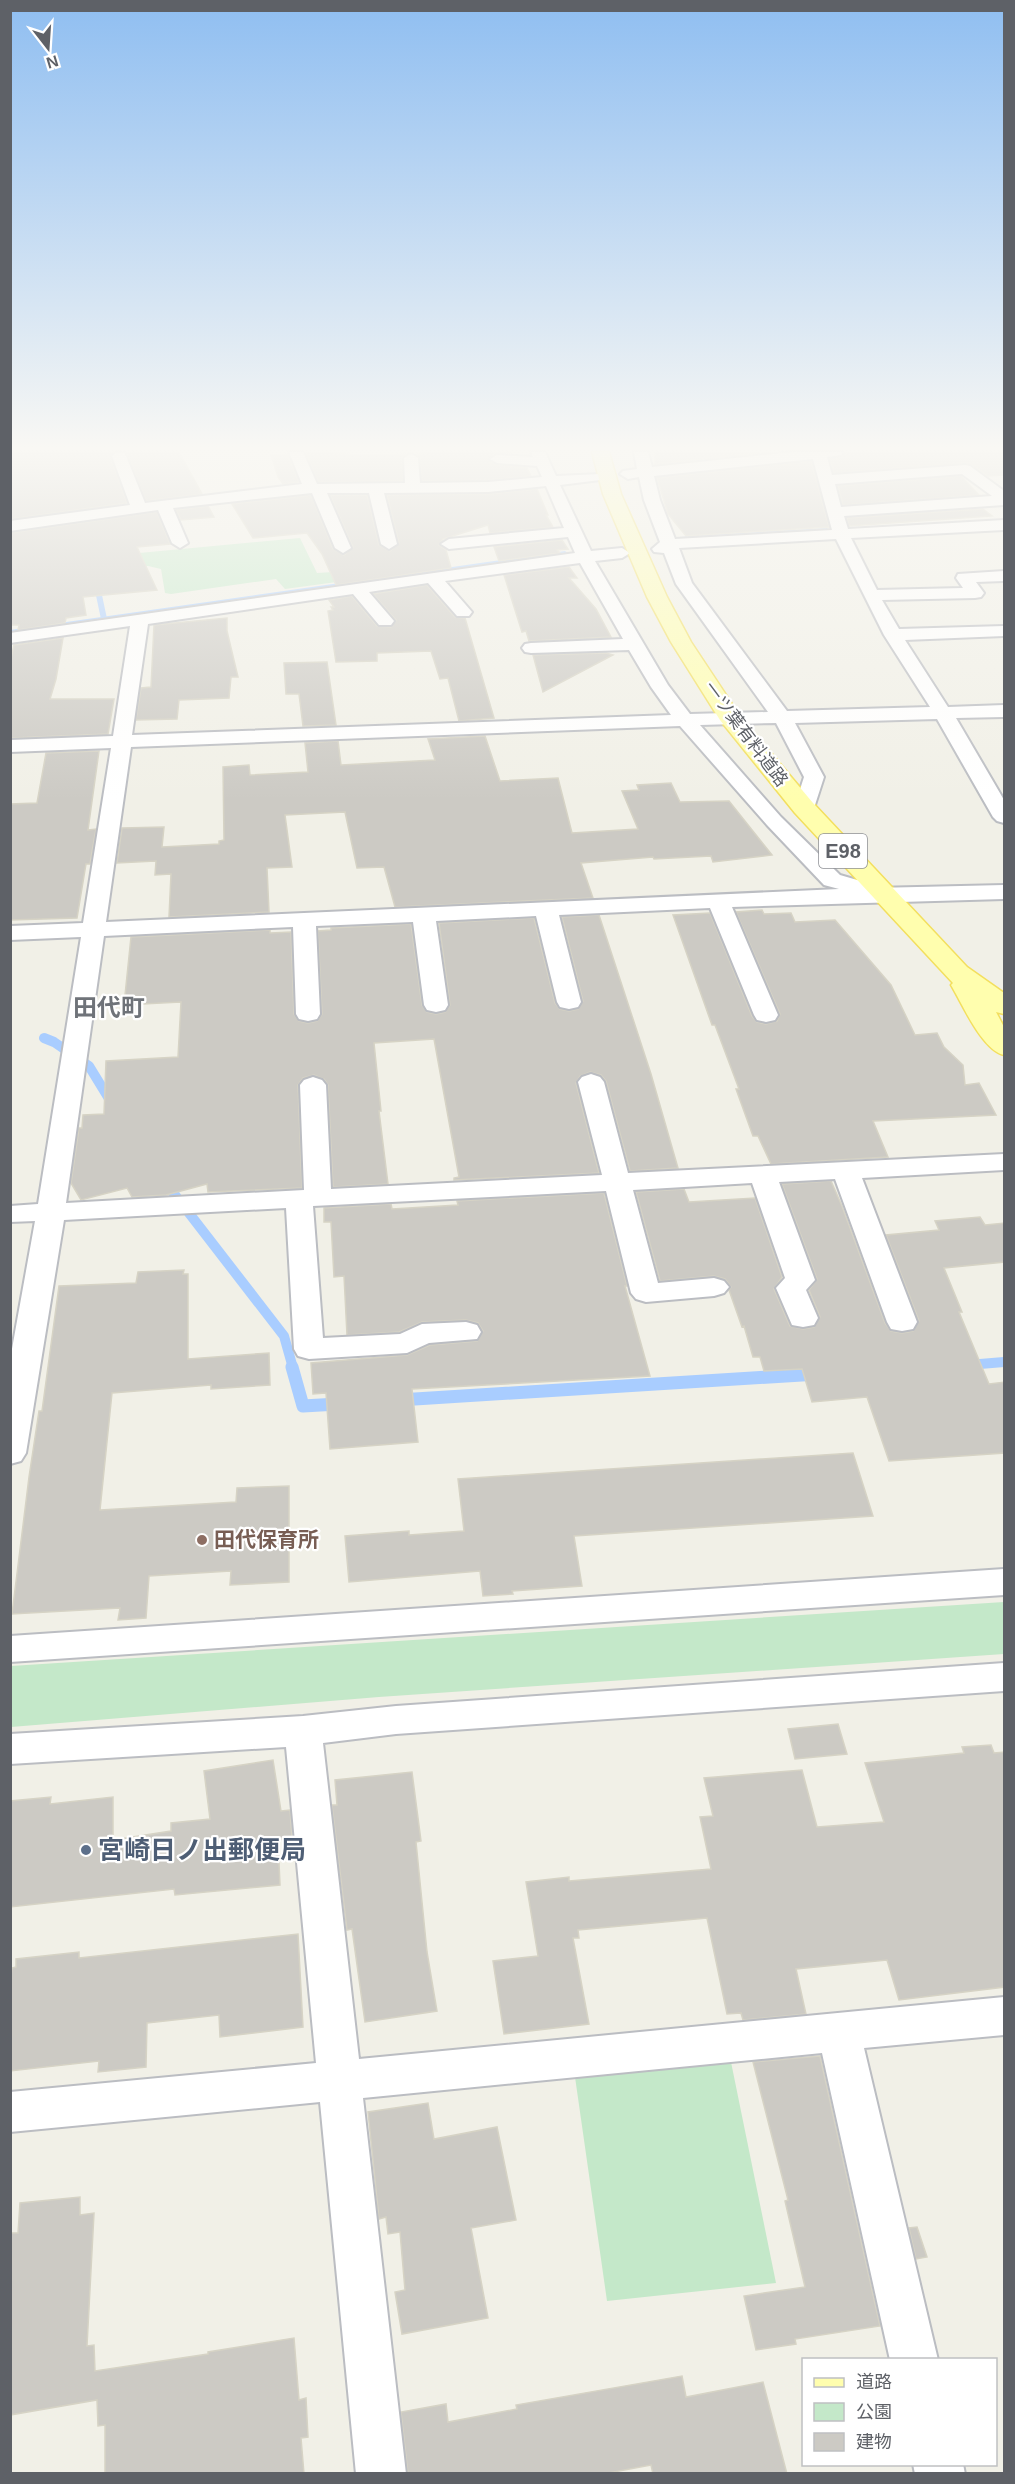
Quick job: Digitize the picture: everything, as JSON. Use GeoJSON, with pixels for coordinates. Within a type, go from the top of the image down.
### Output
{"type":"FeatureCollection","features":[{"type":"Feature","properties":{"kind":"main road","name":"一ツ葉有料道路"},"geometry":{"type":"LineString","coordinates":[[644,568],[681,642],[731,720],[804,808],[957,973]]}},
{"type":"Feature","properties":{"kind":"main road"},"geometry":{"type":"LineString","coordinates":[[957,973],[1005,1006]]}},
{"type":"Feature","properties":{"kind":"main road"},"geometry":{"type":"LineString","coordinates":[[957,973],[995,1035],[1005,1046]]}},
{"type":"Feature","properties":{"kind":"street"},"geometry":{"type":"LineString","coordinates":[[10,638],[498,568]]}},
{"type":"Feature","properties":{"kind":"street"},"geometry":{"type":"LineString","coordinates":[[592,568],[660,687],[685,720],[766,813],[832,880],[883,894]]}},
{"type":"Feature","properties":{"kind":"street"},"geometry":{"type":"LineString","coordinates":[[675,568],[684,584],[783,719],[814,777],[804,808]]}},
{"type":"Feature","properties":{"kind":"street"},"geometry":{"type":"LineString","coordinates":[[858,568],[893,635],[1005,817]]}},
{"type":"Feature","properties":{"kind":"street"},"geometry":{"type":"LineString","coordinates":[[872,595],[975,592],[964,578],[1005,576]]}},
{"type":"Feature","properties":{"kind":"street"},"geometry":{"type":"LineString","coordinates":[[432,577],[463,612]]}},
{"type":"Feature","properties":{"kind":"street"},"geometry":{"type":"LineString","coordinates":[[357,588],[385,621]]}},
{"type":"Feature","properties":{"kind":"street"},"geometry":{"type":"LineString","coordinates":[[10,1453],[51,1212],[140,620]]}},
{"type":"Feature","properties":{"kind":"street"},"geometry":{"type":"LineString","coordinates":[[893,635],[1005,631]]}},
{"type":"Feature","properties":{"kind":"street"},"geometry":{"type":"LineString","coordinates":[[531,648],[634,644]]}},
{"type":"Feature","properties":{"kind":"street"},"geometry":{"type":"LineString","coordinates":[[10,746],[685,720],[1005,711]]}},
{"type":"Feature","properties":{"kind":"street"},"geometry":{"type":"LineString","coordinates":[[10,933],[883,894],[1005,892]]}},
{"type":"Feature","properties":{"kind":"street"},"geometry":{"type":"LineString","coordinates":[[719,902],[766,1015]]}},
{"type":"Feature","properties":{"kind":"street"},"geometry":{"type":"LineString","coordinates":[[546,909],[569,1002]]}},
{"type":"Feature","properties":{"kind":"street"},"geometry":{"type":"LineString","coordinates":[[424,915],[435,1005]]}},
{"type":"Feature","properties":{"kind":"street"},"geometry":{"type":"LineString","coordinates":[[304,920],[308,1014]]}},
{"type":"Feature","properties":{"kind":"street"},"geometry":{"type":"LineString","coordinates":[[591,1082],[646,1293],[714,1287]]}},
{"type":"Feature","properties":{"kind":"street"},"geometry":{"type":"LineString","coordinates":[[313,1085],[309,1199],[309,1349],[407,1343],[422,1334],[466,1332]]}},
{"type":"Feature","properties":{"kind":"street"},"geometry":{"type":"LineString","coordinates":[[10,1214],[1005,1162]]}},
{"type":"Feature","properties":{"kind":"street"},"geometry":{"type":"LineString","coordinates":[[846,1171],[903,1322]]}},
{"type":"Feature","properties":{"kind":"street"},"geometry":{"type":"LineString","coordinates":[[763,1175],[800,1280],[791,1288],[803,1318]]}},
{"type":"Feature","properties":{"kind":"street"},"geometry":{"type":"LineString","coordinates":[[10,1649],[1005,1582]]}},
{"type":"Feature","properties":{"kind":"street"},"geometry":{"type":"LineString","coordinates":[[10,1749],[303,1731],[396,1720],[1005,1677]]}},
{"type":"Feature","properties":{"kind":"street"},"geometry":{"type":"LineString","coordinates":[[303,1731],[381,2474]]}},
{"type":"Feature","properties":{"kind":"street"},"geometry":{"type":"LineString","coordinates":[[10,2112],[1005,2016]]}},
{"type":"Feature","properties":{"kind":"street"},"geometry":{"type":"LineString","coordinates":[[839,2032],[914,2358]]}},
{"type":"Feature","properties":{"kind":"green space"},"geometry":{"type":"Polygon","coordinates":[[[87,568],[119,568],[87,570],[87,568]]]}},
{"type":"Feature","properties":{"kind":"green space"},"geometry":{"type":"Polygon","coordinates":[[[156,568],[315,568],[317,573],[333,572],[344,581],[285,589],[276,579],[171,594],[165,593],[161,569],[156,568]]]}},
{"type":"Feature","properties":{"kind":"green space"},"geometry":{"type":"Polygon","coordinates":[[[1004,1602],[1004,1654],[379,1697],[11,1727],[11,1666],[1004,1602]]]}},
{"type":"Feature","properties":{"kind":"green space"},"geometry":{"type":"Polygon","coordinates":[[[731,2062],[776,2283],[607,2301],[575,2077],[731,2062]]]}},
{"type":"Feature","properties":{"kind":"water"},"geometry":{"type":"Polygon","coordinates":[[[446,568],[473,568],[11,635],[10,630],[446,568]]]}},
{"type":"Feature","properties":{"kind":"building"},"geometry":{"type":"Polygon","coordinates":[[[10,568],[147,568],[157,590],[83,597],[86,615],[66,618],[65,623],[18,630],[19,625],[10,625],[10,568]]]}},
{"type":"Feature","properties":{"kind":"building"},"geometry":{"type":"Polygon","coordinates":[[[328,568],[451,568],[336,585],[328,568]]]}},
{"type":"Feature","properties":{"kind":"building"},"geometry":{"type":"Polygon","coordinates":[[[570,568],[577,578],[569,578],[596,609],[611,637],[529,641],[526,631],[522,632],[504,575],[570,568]]]}},
{"type":"Feature","properties":{"kind":"building"},"geometry":{"type":"Polygon","coordinates":[[[427,585],[455,617],[465,618],[494,718],[459,721],[448,678],[440,679],[431,651],[377,653],[377,661],[336,662],[328,611],[333,610],[331,607],[334,607],[329,600],[352,596],[377,626],[391,627],[396,620],[373,594],[427,585]]]}},
{"type":"Feature","properties":{"kind":"building"},"geometry":{"type":"Polygon","coordinates":[[[227,618],[227,631],[238,677],[231,677],[229,698],[179,700],[177,719],[136,720],[141,688],[151,687],[154,625],[227,618]]]}},
{"type":"Feature","properties":{"kind":"building"},"geometry":{"type":"Polygon","coordinates":[[[63,638],[50,699],[114,699],[108,734],[10,738],[10,663],[14,645],[63,638]]]}},
{"type":"Feature","properties":{"kind":"building"},"geometry":{"type":"Polygon","coordinates":[[[606,653],[613,655],[543,692],[533,655],[606,653]]]}},
{"type":"Feature","properties":{"kind":"building"},"geometry":{"type":"Polygon","coordinates":[[[327,662],[336,725],[303,726],[299,694],[286,694],[284,663],[327,662]]]}},
{"type":"Feature","properties":{"kind":"building"},"geometry":{"type":"Polygon","coordinates":[[[485,736],[500,781],[558,778],[572,833],[638,829],[622,791],[639,790],[637,785],[671,783],[680,802],[729,801],[772,855],[713,862],[711,856],[654,859],[653,857],[581,863],[593,898],[395,907],[384,867],[357,868],[345,812],[285,815],[292,867],[267,868],[269,912],[169,917],[171,874],[155,875],[156,861],[117,863],[122,828],[164,827],[162,847],[219,844],[219,841],[224,840],[223,767],[249,765],[250,775],[308,772],[305,743],[338,741],[341,765],[435,760],[428,739],[485,736]]]}},
{"type":"Feature","properties":{"kind":"building"},"geometry":{"type":"Polygon","coordinates":[[[99,751],[88,830],[96,829],[90,864],[86,864],[77,918],[10,920],[10,804],[37,803],[46,753],[99,751]]]}},
{"type":"Feature","properties":{"kind":"building"},"geometry":{"type":"Polygon","coordinates":[[[762,910],[764,914],[791,913],[795,922],[835,920],[891,985],[915,1035],[937,1033],[944,1047],[963,1065],[965,1085],[979,1083],[996,1115],[873,1121],[888,1157],[771,1164],[758,1136],[753,1136],[736,1089],[739,1089],[715,1025],[712,1025],[673,915],[710,913],[752,1016],[757,1022],[766,1024],[777,1021],[780,1014],[736,912],[762,910]]]}},
{"type":"Feature","properties":{"kind":"building"},"geometry":{"type":"Polygon","coordinates":[[[599,915],[651,1074],[678,1168],[630,1171],[606,1081],[601,1075],[590,1072],[580,1076],[576,1083],[599,1173],[454,1180],[459,1177],[434,1039],[374,1043],[388,1184],[333,1187],[328,1085],[324,1079],[314,1075],[303,1078],[298,1085],[302,1188],[208,1192],[207,1184],[166,1195],[132,1197],[127,1188],[81,1200],[71,1183],[83,1115],[104,1114],[106,1061],[178,1057],[181,1002],[124,1005],[131,937],[270,930],[270,933],[291,932],[294,1014],[299,1021],[308,1023],[317,1021],[322,1014],[318,931],[331,930],[331,928],[411,924],[422,1005],[427,1012],[436,1014],[445,1012],[450,1005],[439,923],[534,918],[555,1003],[560,1009],[569,1011],[578,1009],[583,1001],[562,917],[599,915]]]}},
{"type":"Feature","properties":{"kind":"building"},"geometry":{"type":"Polygon","coordinates":[[[831,1181],[885,1323],[891,1331],[902,1333],[913,1331],[919,1321],[886,1235],[939,1230],[935,1221],[980,1217],[985,1225],[1005,1223],[1005,1262],[944,1268],[962,1312],[959,1312],[989,1384],[1005,1382],[1005,1453],[889,1461],[867,1397],[812,1402],[802,1369],[764,1371],[760,1357],[753,1357],[744,1326],[742,1327],[729,1290],[731,1287],[725,1279],[714,1276],[660,1281],[636,1192],[684,1189],[689,1202],[755,1198],[782,1277],[774,1289],[790,1326],[803,1329],[814,1327],[820,1317],[809,1290],[817,1279],[782,1184],[831,1181]]]}},
{"type":"Feature","properties":{"kind":"building"},"geometry":{"type":"Polygon","coordinates":[[[604,1193],[627,1286],[625,1286],[650,1376],[412,1389],[418,1442],[330,1449],[326,1393],[313,1394],[311,1363],[407,1355],[430,1345],[477,1341],[483,1331],[478,1323],[466,1320],[422,1322],[399,1332],[347,1335],[344,1276],[334,1277],[331,1222],[324,1222],[324,1208],[391,1204],[392,1209],[458,1205],[457,1201],[604,1193]]]}},
{"type":"Feature","properties":{"kind":"building"},"geometry":{"type":"Polygon","coordinates":[[[184,1270],[183,1274],[188,1274],[188,1359],[269,1353],[270,1385],[211,1389],[211,1385],[112,1393],[100,1510],[236,1502],[237,1488],[289,1486],[289,1582],[230,1585],[231,1571],[149,1576],[146,1618],[118,1620],[120,1608],[12,1614],[29,1477],[39,1411],[42,1411],[59,1286],[136,1283],[138,1272],[184,1270]]]}},
{"type":"Feature","properties":{"kind":"building"},"geometry":{"type":"Polygon","coordinates":[[[853,1453],[873,1516],[574,1536],[582,1586],[512,1591],[513,1594],[483,1596],[480,1571],[349,1582],[345,1536],[409,1531],[409,1535],[464,1531],[458,1479],[853,1453]]]}},
{"type":"Feature","properties":{"kind":"building"},"geometry":{"type":"Polygon","coordinates":[[[838,1724],[847,1754],[795,1759],[788,1729],[838,1724]]]}},
{"type":"Feature","properties":{"kind":"building"},"geometry":{"type":"Polygon","coordinates":[[[991,1745],[994,1753],[1005,1752],[1005,1987],[899,2000],[887,1960],[796,1969],[806,2014],[743,2020],[741,2013],[727,2014],[707,1918],[578,1930],[579,1938],[573,1938],[589,2024],[504,2034],[493,1961],[538,1956],[526,1882],[569,1877],[569,1881],[711,1869],[700,1817],[713,1816],[704,1778],[802,1770],[817,1827],[884,1822],[865,1763],[964,1753],[962,1747],[991,1745]]]}},
{"type":"Feature","properties":{"kind":"building"},"geometry":{"type":"Polygon","coordinates":[[[273,1760],[281,1811],[290,1810],[292,1838],[278,1840],[280,1885],[175,1895],[174,1889],[10,1907],[10,1801],[51,1797],[50,1804],[113,1797],[113,1840],[171,1831],[171,1823],[210,1819],[204,1771],[273,1760]]]}},
{"type":"Feature","properties":{"kind":"building"},"geometry":{"type":"Polygon","coordinates":[[[412,1772],[421,1841],[416,1842],[427,1952],[437,2011],[365,2022],[352,1929],[347,1930],[332,1805],[337,1805],[335,1780],[412,1772]]]}},
{"type":"Feature","properties":{"kind":"building"},"geometry":{"type":"Polygon","coordinates":[[[298,1934],[303,2027],[220,2037],[219,2015],[147,2023],[146,2067],[98,2072],[99,2061],[10,2071],[10,1983],[12,1968],[16,1967],[16,1959],[79,1952],[79,1958],[298,1934]]]}},
{"type":"Feature","properties":{"kind":"building"},"geometry":{"type":"Polygon","coordinates":[[[820,2056],[880,2326],[795,2339],[796,2344],[756,2350],[744,2296],[805,2287],[785,2201],[788,2200],[753,2062],[820,2056]]]}},
{"type":"Feature","properties":{"kind":"building"},"geometry":{"type":"Polygon","coordinates":[[[428,2103],[434,2139],[497,2127],[516,2220],[471,2228],[488,2318],[402,2334],[395,2292],[405,2290],[400,2232],[388,2234],[386,2217],[379,2219],[368,2112],[428,2103]]]}},
{"type":"Feature","properties":{"kind":"building"},"geometry":{"type":"Polygon","coordinates":[[[80,2197],[80,2215],[94,2213],[87,2346],[94,2345],[95,2371],[294,2338],[299,2400],[306,2398],[308,2437],[301,2438],[304,2474],[105,2474],[105,2425],[98,2426],[97,2400],[10,2415],[10,2233],[18,2233],[20,2203],[80,2197]]]}},
{"type":"Feature","properties":{"kind":"building"},"geometry":{"type":"Polygon","coordinates":[[[917,2227],[927,2257],[916,2259],[909,2228],[917,2227]]]}},
{"type":"Feature","properties":{"kind":"building"},"geometry":{"type":"Polygon","coordinates":[[[682,2376],[686,2397],[763,2382],[787,2474],[653,2474],[651,2465],[603,2474],[408,2474],[401,2412],[446,2404],[448,2422],[517,2409],[516,2405],[682,2376]]]}},
{"type":"Feature","properties":{"kind":"waterway"},"geometry":{"type":"LineString","coordinates":[[96,581],[104,619]]}},
{"type":"Feature","properties":{"kind":"waterway"},"geometry":{"type":"LineString","coordinates":[[44,1038],[54,1042],[89,1066],[111,1102]]}},
{"type":"Feature","properties":{"kind":"waterway"},"geometry":{"type":"LineString","coordinates":[[165,1182],[284,1336],[293,1368]]}},
{"type":"Feature","properties":{"kind":"waterway"},"geometry":{"type":"LineString","coordinates":[[968,1365],[1004,1362]]}},
{"type":"Feature","properties":{"kind":"waterway"},"geometry":{"type":"LineString","coordinates":[[292,1367],[303,1406],[338,1404]]}},
{"type":"Feature","properties":{"kind":"waterway"},"geometry":{"type":"LineString","coordinates":[[399,1400],[818,1374]]}},
{"type":"Feature","properties":{"kind":"place","name":"田代保育所"},"geometry":{"type":"Point","coordinates":[202,1540]}},
{"type":"Feature","properties":{"kind":"place","name":"宮崎日ノ出郵便局"},"geometry":{"type":"Point","coordinates":[86,1850]}},
{"type":"Feature","properties":{"kind":"district","name":"田代町"},"geometry":{"type":"Point","coordinates":[109,1008]}}]}
